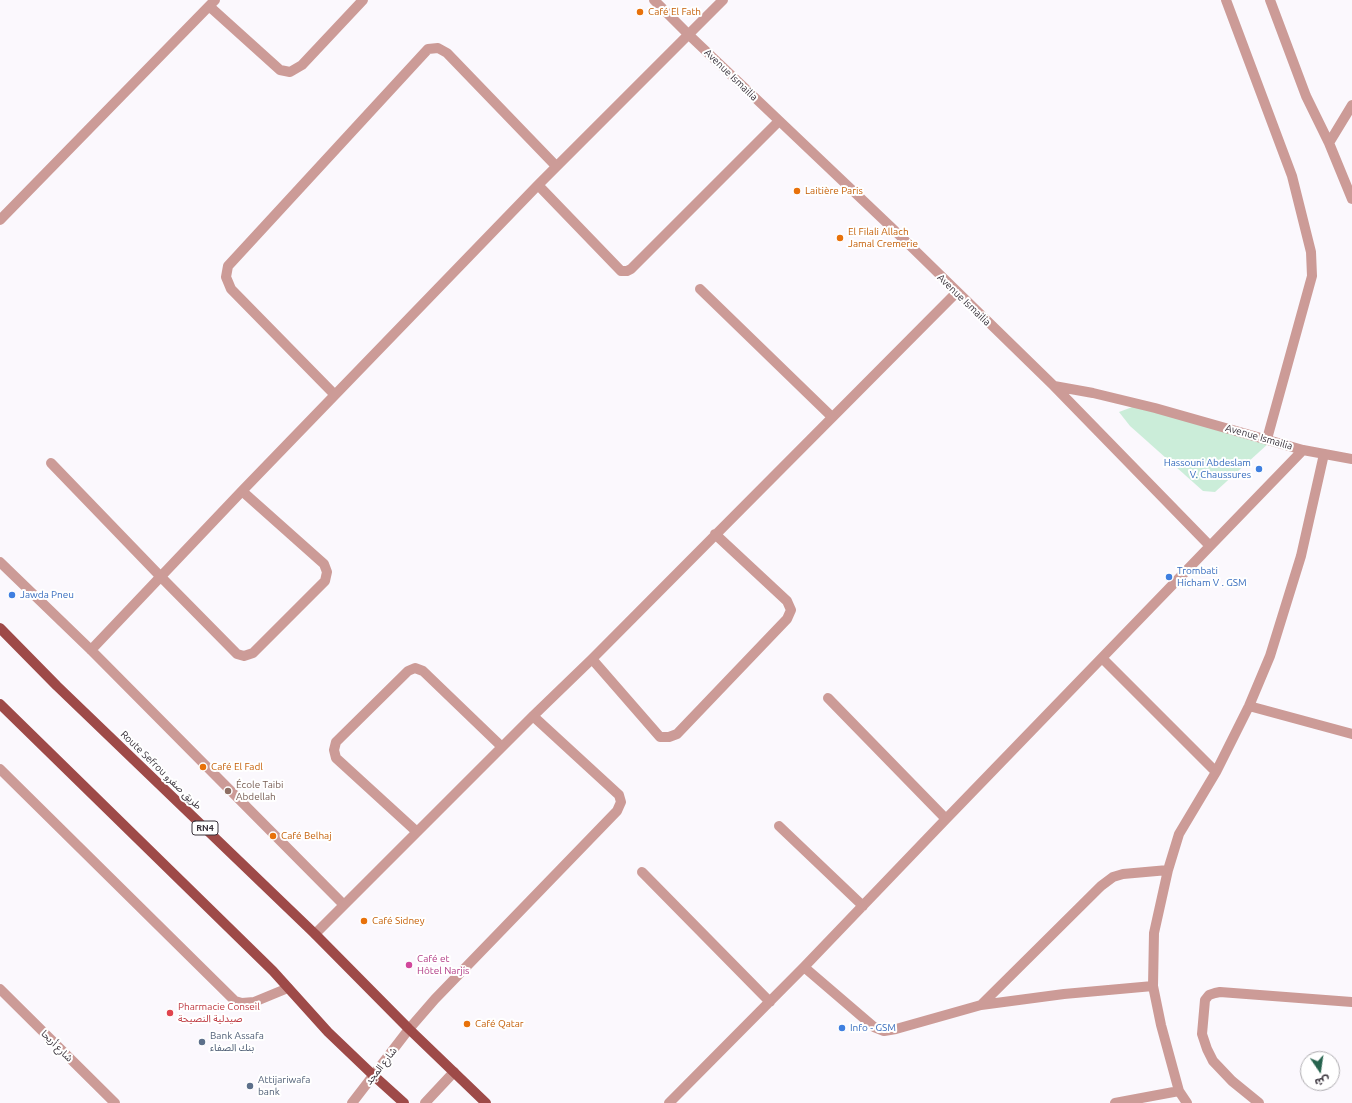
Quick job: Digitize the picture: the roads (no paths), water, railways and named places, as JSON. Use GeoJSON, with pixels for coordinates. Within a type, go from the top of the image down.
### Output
{"type":"FeatureCollection","features":[{"type":"Feature","properties":{"kind":"main road","name":"Route Sefrou طريق صفرو"},"geometry":{"type":"LineString","coordinates":[[0,628],[57,686],[315,934],[409,1029]]}},
{"type":"Feature","properties":{"kind":"main road"},"geometry":{"type":"LineString","coordinates":[[0,704],[273,971],[328,1032],[404,1103]]}},
{"type":"Feature","properties":{"kind":"main road","name":"RN4"},"geometry":{"type":"LineString","coordinates":[[409,1029],[486,1103]]}},
{"type":"Feature","properties":{"kind":"street"},"geometry":{"type":"LineString","coordinates":[[0,220],[212,3],[280,70],[290,72],[302,65],[363,0]]}},
{"type":"Feature","properties":{"kind":"street","name":"Avenue Ismailia"},"geometry":{"type":"LineString","coordinates":[[654,0],[891,227],[1054,386],[1093,393],[1155,408],[1303,450],[1352,459]]}},
{"type":"Feature","properties":{"kind":"street"},"geometry":{"type":"LineString","coordinates":[[91,650],[160,576],[556,166],[723,0]]}},
{"type":"Feature","properties":{"kind":"street"},"geometry":{"type":"LineString","coordinates":[[1226,0],[1292,176],[1311,252],[1312,276],[1267,439]]}},
{"type":"Feature","properties":{"kind":"street"},"geometry":{"type":"LineString","coordinates":[[1270,0],[1306,96],[1329,143],[1352,199]]}},
{"type":"Feature","properties":{"kind":"street"},"geometry":{"type":"LineString","coordinates":[[335,395],[231,289],[226,277],[228,266],[428,50],[438,48],[446,53],[556,166]]}},
{"type":"Feature","properties":{"kind":"street"},"geometry":{"type":"LineString","coordinates":[[1329,143],[1352,106]]}},
{"type":"Feature","properties":{"kind":"street"},"geometry":{"type":"LineString","coordinates":[[538,185],[621,271],[631,269],[779,121]]}},
{"type":"Feature","properties":{"kind":"street"},"geometry":{"type":"LineString","coordinates":[[700,289],[832,417]]}},
{"type":"Feature","properties":{"kind":"street"},"geometry":{"type":"LineString","coordinates":[[315,934],[533,716],[592,660],[715,534],[957,292]]}},
{"type":"Feature","properties":{"kind":"street"},"geometry":{"type":"LineString","coordinates":[[1054,386],[1210,546]]}},
{"type":"Feature","properties":{"kind":"street"},"geometry":{"type":"LineString","coordinates":[[669,1103],[804,967],[1303,450]]}},
{"type":"Feature","properties":{"kind":"street"},"geometry":{"type":"LineString","coordinates":[[1186,1103],[1179,1091],[1161,1025],[1153,986],[1154,933],[1168,870],[1179,834],[1216,772],[1249,706],[1270,656],[1301,556],[1324,454]]}},
{"type":"Feature","properties":{"kind":"street"},"geometry":{"type":"LineString","coordinates":[[51,463],[237,654],[244,656],[253,653],[324,581],[327,572],[324,564],[242,491]]}},
{"type":"Feature","properties":{"kind":"street"},"geometry":{"type":"LineString","coordinates":[[592,660],[660,737],[669,737],[677,734],[787,620],[791,610],[787,601],[715,534]]}},
{"type":"Feature","properties":{"kind":"street"},"geometry":{"type":"LineString","coordinates":[[0,562],[91,650],[344,905]]}},
{"type":"Feature","properties":{"kind":"street"},"geometry":{"type":"LineString","coordinates":[[1102,658],[1216,772]]}},
{"type":"Feature","properties":{"kind":"street"},"geometry":{"type":"LineString","coordinates":[[417,832],[336,758],[334,750],[336,742],[408,671],[415,668],[423,671],[502,747]]}},
{"type":"Feature","properties":{"kind":"street"},"geometry":{"type":"LineString","coordinates":[[828,698],[946,819]]}},
{"type":"Feature","properties":{"kind":"street"},"geometry":{"type":"LineString","coordinates":[[1249,706],[1352,734]]}},
{"type":"Feature","properties":{"kind":"street","name":"شارع المجد"},"geometry":{"type":"LineString","coordinates":[[352,1103],[434,999],[617,811],[621,802],[619,795],[533,716]]}},
{"type":"Feature","properties":{"kind":"street"},"geometry":{"type":"LineString","coordinates":[[0,769],[235,1001],[242,1003],[254,1002],[288,988]]}},
{"type":"Feature","properties":{"kind":"street"},"geometry":{"type":"LineString","coordinates":[[780,826],[863,906]]}},
{"type":"Feature","properties":{"kind":"street"},"geometry":{"type":"LineString","coordinates":[[981,1005],[1101,886],[1113,877],[1123,874],[1168,870]]}},
{"type":"Feature","properties":{"kind":"street"},"geometry":{"type":"LineString","coordinates":[[642,872],[770,1002]]}},
{"type":"Feature","properties":{"kind":"street"},"geometry":{"type":"LineString","coordinates":[[804,967],[874,1027],[884,1031],[981,1005],[1064,994],[1153,986]]}},
{"type":"Feature","properties":{"kind":"street","name":"شارع أريحا"},"geometry":{"type":"LineString","coordinates":[[0,989],[115,1103]]}},
{"type":"Feature","properties":{"kind":"street"},"geometry":{"type":"LineString","coordinates":[[1258,1103],[1232,1081],[1213,1061],[1207,1049],[1202,1034],[1205,1000],[1209,995],[1220,992],[1352,1002]]}},
{"type":"Feature","properties":{"kind":"street"},"geometry":{"type":"LineString","coordinates":[[426,1103],[454,1072]]}},
{"type":"Feature","properties":{"kind":"street"},"geometry":{"type":"LineString","coordinates":[[1115,1103],[1179,1091]]}},
{"type":"Feature","properties":{"kind":"place","name":"Café El Fath"},"geometry":{"type":"Point","coordinates":[640,12]}},
{"type":"Feature","properties":{"kind":"place","name":"Laitière Paris"},"geometry":{"type":"Point","coordinates":[797,191]}},
{"type":"Feature","properties":{"kind":"place","name":"El Filali Allach Jamal Cremerie"},"geometry":{"type":"Point","coordinates":[840,238]}},
{"type":"Feature","properties":{"kind":"place","name":"Hassouni Abdeslam V. Chaussures"},"geometry":{"type":"Point","coordinates":[1259,469]}},
{"type":"Feature","properties":{"kind":"place","name":"Trombati Hicham V . GSM"},"geometry":{"type":"Point","coordinates":[1169,577]}},
{"type":"Feature","properties":{"kind":"place","name":"Jawda Pneu"},"geometry":{"type":"Point","coordinates":[12,595]}},
{"type":"Feature","properties":{"kind":"place","name":"Café El Fadl"},"geometry":{"type":"Point","coordinates":[203,767]}},
{"type":"Feature","properties":{"kind":"place","name":"École Taibi Abdellah"},"geometry":{"type":"Point","coordinates":[228,791]}},
{"type":"Feature","properties":{"kind":"place","name":"Café Belhaj"},"geometry":{"type":"Point","coordinates":[273,836]}},
{"type":"Feature","properties":{"kind":"place","name":"Café Sidney"},"geometry":{"type":"Point","coordinates":[364,921]}},
{"type":"Feature","properties":{"kind":"place","name":"Café et Hôtel Narjis"},"geometry":{"type":"Point","coordinates":[409,965]}},
{"type":"Feature","properties":{"kind":"place","name":"Pharmacie Conseil صيدلية النصيحة"},"geometry":{"type":"Point","coordinates":[170,1013]}},
{"type":"Feature","properties":{"kind":"place","name":"Café Qatar"},"geometry":{"type":"Point","coordinates":[467,1024]}},
{"type":"Feature","properties":{"kind":"place","name":"Info - GSM"},"geometry":{"type":"Point","coordinates":[842,1028]}},
{"type":"Feature","properties":{"kind":"place","name":"Bank Assafa بنك الصفاء"},"geometry":{"type":"Point","coordinates":[202,1042]}},
{"type":"Feature","properties":{"kind":"place","name":"Attijariwafa bank"},"geometry":{"type":"Point","coordinates":[250,1086]}}]}
